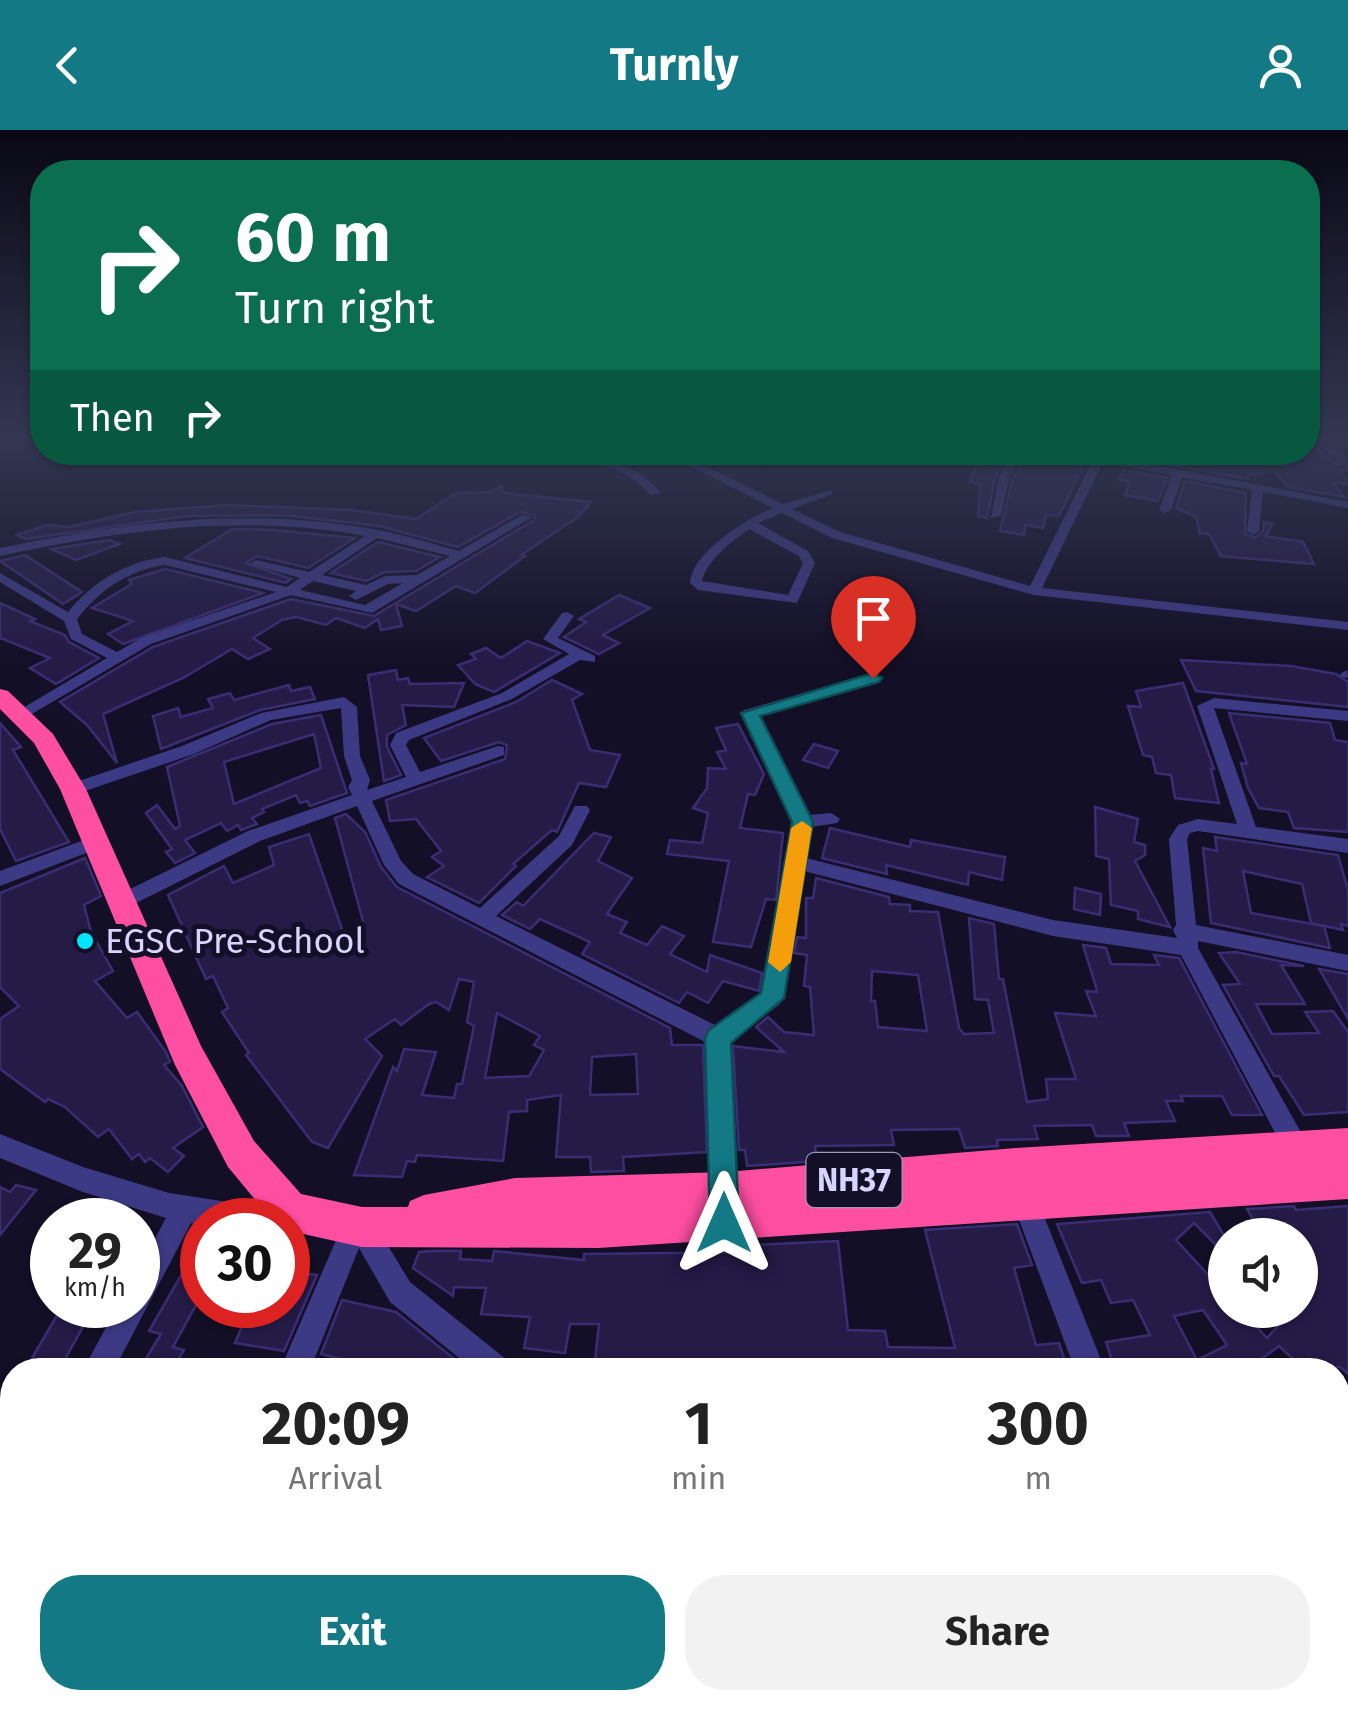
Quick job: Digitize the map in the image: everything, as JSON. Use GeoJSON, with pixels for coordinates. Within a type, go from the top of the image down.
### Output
{"type":"FeatureCollection","features":[{"type":"Feature","properties":{"kind":"highway"},"geometry":{"type":"LineString","coordinates":[[10,706],[44,739],[73,789],[187,1054],[241,1154],[279,1198]]}},
{"type":"Feature","properties":{"kind":"highway","name":"NH37"},"geometry":{"type":"LineString","coordinates":[[310,1216],[359,1227],[598,1228],[725,1207],[1020,1184],[1319,1171],[1348,1146]]}},
{"type":"Feature","properties":{"kind":"street"},"geometry":{"type":"LineString","coordinates":[[748,522],[804,554],[809,563],[806,576],[792,600],[696,583],[696,575],[720,543],[748,522],[772,513]]}},
{"type":"Feature","properties":{"kind":"street"},"geometry":{"type":"LineString","coordinates":[[793,513],[836,535],[1034,591],[1348,626]]}},
{"type":"Feature","properties":{"kind":"street"},"geometry":{"type":"LineString","coordinates":[[1034,591],[1073,513]]}},
{"type":"Feature","properties":{"kind":"street"},"geometry":{"type":"LineString","coordinates":[[1253,531],[1255,513]]}},
{"type":"Feature","properties":{"kind":"street"},"geometry":{"type":"LineString","coordinates":[[70,620],[99,587],[156,562],[174,562],[367,610],[526,517]]}},
{"type":"Feature","properties":{"kind":"street"},"geometry":{"type":"LineString","coordinates":[[0,552],[94,531],[196,520],[303,523],[376,533],[459,554]]}},
{"type":"Feature","properties":{"kind":"street"},"geometry":{"type":"LineString","coordinates":[[10,706],[172,631],[288,592],[376,533]]}},
{"type":"Feature","properties":{"kind":"street"},"geometry":{"type":"LineString","coordinates":[[256,564],[366,590]]}},
{"type":"Feature","properties":{"kind":"street"},"geometry":{"type":"LineString","coordinates":[[0,577],[70,620],[76,636],[116,657]]}},
{"type":"Feature","properties":{"kind":"street"},"geometry":{"type":"LineString","coordinates":[[342,606],[385,580],[418,579]]}},
{"type":"Feature","properties":{"kind":"street"},"geometry":{"type":"LineString","coordinates":[[415,779],[398,744],[402,737],[507,696],[584,657],[550,639],[568,616]]}},
{"type":"Feature","properties":{"kind":"street"},"geometry":{"type":"LineString","coordinates":[[718,1038],[772,998],[802,822],[750,713],[873,678]]}},
{"type":"Feature","properties":{"kind":"street"},"geometry":{"type":"LineString","coordinates":[[454,716],[470,690]]}},
{"type":"Feature","properties":{"kind":"street"},"geometry":{"type":"LineString","coordinates":[[73,789],[188,750],[230,728],[334,700],[349,707],[361,796],[394,865],[406,879],[718,1038]]}},
{"type":"Feature","properties":{"kind":"street"},"geometry":{"type":"LineString","coordinates":[[1248,830],[1205,706],[1214,703],[1348,716]]}},
{"type":"Feature","properties":{"kind":"street"},"geometry":{"type":"LineString","coordinates":[[121,902],[254,836],[498,751]]}},
{"type":"Feature","properties":{"kind":"street"},"geometry":{"type":"LineString","coordinates":[[480,918],[566,840],[581,810]]}},
{"type":"Feature","properties":{"kind":"street"},"geometry":{"type":"LineString","coordinates":[[802,822],[831,818]]}},
{"type":"Feature","properties":{"kind":"street"},"geometry":{"type":"LineString","coordinates":[[1319,1171],[1186,939],[1178,839],[1184,830],[1198,825],[1348,846]]}},
{"type":"Feature","properties":{"kind":"street"},"geometry":{"type":"LineString","coordinates":[[0,879],[95,842]]}},
{"type":"Feature","properties":{"kind":"street"},"geometry":{"type":"LineString","coordinates":[[796,862],[1053,928],[1186,939],[1348,963]]}},
{"type":"Feature","properties":{"kind":"street"},"geometry":{"type":"LineString","coordinates":[[718,1038],[725,1207]]}},
{"type":"Feature","properties":{"kind":"street"},"geometry":{"type":"LineString","coordinates":[[0,1146],[80,1182],[180,1206]]}},
{"type":"Feature","properties":{"kind":"street"},"geometry":{"type":"LineString","coordinates":[[1020,1184],[1085,1358]]}},
{"type":"Feature","properties":{"kind":"street"},"geometry":{"type":"LineString","coordinates":[[160,1256],[180,1218]]}},
{"type":"Feature","properties":{"kind":"street"},"geometry":{"type":"LineString","coordinates":[[300,1358],[359,1227]]}},
{"type":"Feature","properties":{"kind":"street"},"geometry":{"type":"LineString","coordinates":[[359,1227],[400,1292],[483,1358]]}},
{"type":"Feature","properties":{"kind":"street"},"geometry":{"type":"LineString","coordinates":[[104,1358],[121,1328]]}},
{"type":"Feature","properties":{"kind":"building"},"geometry":{"type":"Polygon","coordinates":[[[132,513],[370,513],[416,519],[426,513],[519,513],[458,547],[379,526],[283,515],[188,516],[26,539],[17,535],[47,525],[69,527],[132,513]]]}},
{"type":"Feature","properties":{"kind":"building"},"geometry":{"type":"Polygon","coordinates":[[[523,513],[582,513],[475,593],[456,586],[416,611],[396,604],[402,626],[381,630],[378,619],[365,628],[336,618],[326,625],[296,617],[282,620],[253,638],[270,649],[248,659],[232,649],[183,678],[103,714],[117,763],[87,725],[60,702],[153,647],[291,599],[374,616],[534,520],[535,515],[523,513]]]}},
{"type":"Feature","properties":{"kind":"building"},"geometry":{"type":"Polygon","coordinates":[[[1004,513],[1061,513],[1059,516],[1046,515],[1043,528],[1025,525],[1024,535],[1000,531],[1004,513]]]}},
{"type":"Feature","properties":{"kind":"building"},"geometry":{"type":"Polygon","coordinates":[[[1186,513],[1246,513],[1245,534],[1255,538],[1263,531],[1264,522],[1273,524],[1265,536],[1303,542],[1314,564],[1221,556],[1209,534],[1200,533],[1196,517],[1186,513]]]}},
{"type":"Feature","properties":{"kind":"building"},"geometry":{"type":"Polygon","coordinates":[[[232,529],[355,538],[308,568],[257,556],[246,563],[291,579],[286,583],[185,558],[232,529]]]}},
{"type":"Feature","properties":{"kind":"building"},"geometry":{"type":"Polygon","coordinates":[[[109,540],[120,544],[76,560],[51,549],[109,540]]]}},
{"type":"Feature","properties":{"kind":"building"},"geometry":{"type":"Polygon","coordinates":[[[378,542],[440,557],[416,571],[385,572],[366,581],[331,573],[378,542]]]}},
{"type":"Feature","properties":{"kind":"building"},"geometry":{"type":"Polygon","coordinates":[[[25,555],[82,592],[63,604],[0,561],[25,555]]]}},
{"type":"Feature","properties":{"kind":"building"},"geometry":{"type":"Polygon","coordinates":[[[165,569],[263,593],[123,644],[108,634],[133,621],[92,608],[132,584],[129,580],[165,569]]]}},
{"type":"Feature","properties":{"kind":"building"},"geometry":{"type":"Polygon","coordinates":[[[619,595],[650,608],[603,635],[619,643],[599,654],[564,637],[586,622],[579,619],[619,595]]]}},
{"type":"Feature","properties":{"kind":"building"},"geometry":{"type":"Polygon","coordinates":[[[0,603],[65,635],[69,642],[99,658],[56,684],[30,668],[50,658],[0,638],[0,603]]]}},
{"type":"Feature","properties":{"kind":"building"},"geometry":{"type":"Polygon","coordinates":[[[527,641],[560,653],[494,692],[475,684],[458,665],[476,659],[471,654],[486,648],[501,658],[527,641]]]}},
{"type":"Feature","properties":{"kind":"building"},"geometry":{"type":"Polygon","coordinates":[[[1181,660],[1291,666],[1336,674],[1348,682],[1348,707],[1196,691],[1181,660]]]}},
{"type":"Feature","properties":{"kind":"building"},"geometry":{"type":"Polygon","coordinates":[[[396,670],[398,680],[408,678],[410,684],[464,683],[454,707],[402,705],[406,725],[387,735],[387,747],[401,775],[384,781],[368,675],[396,670]]]}},
{"type":"Feature","properties":{"kind":"building"},"geometry":{"type":"Polygon","coordinates":[[[552,680],[582,694],[572,700],[590,750],[620,755],[606,787],[579,783],[557,832],[552,830],[513,864],[516,866],[479,903],[427,877],[444,866],[432,857],[441,851],[416,819],[390,821],[386,800],[505,759],[507,745],[499,742],[441,761],[424,738],[516,702],[552,680]]]}},
{"type":"Feature","properties":{"kind":"building"},"geometry":{"type":"Polygon","coordinates":[[[1183,683],[1214,769],[1219,803],[1175,798],[1171,775],[1156,773],[1152,757],[1143,755],[1128,706],[1141,707],[1136,691],[1183,683]]]}},
{"type":"Feature","properties":{"kind":"building"},"geometry":{"type":"Polygon","coordinates":[[[289,685],[291,691],[310,687],[315,699],[260,710],[161,749],[153,716],[178,708],[181,717],[213,708],[208,699],[230,693],[234,700],[289,685]]]}},
{"type":"Feature","properties":{"kind":"building"},"geometry":{"type":"Polygon","coordinates":[[[1229,713],[1330,723],[1335,740],[1348,742],[1348,832],[1294,828],[1288,812],[1259,808],[1248,788],[1241,763],[1247,764],[1229,713]]]}},
{"type":"Feature","properties":{"kind":"building"},"geometry":{"type":"Polygon","coordinates":[[[321,715],[347,793],[310,806],[307,801],[300,803],[296,795],[262,809],[264,812],[252,818],[257,824],[241,830],[238,825],[227,831],[221,823],[185,840],[195,853],[175,863],[166,852],[172,849],[146,813],[157,805],[175,829],[180,826],[167,767],[272,724],[321,715]],[[314,734],[224,762],[234,804],[321,768],[314,734]]]}},
{"type":"Feature","properties":{"kind":"building"},"geometry":{"type":"Polygon","coordinates":[[[0,723],[21,747],[13,750],[69,842],[16,861],[0,829],[0,723]]]}},
{"type":"Feature","properties":{"kind":"building"},"geometry":{"type":"Polygon","coordinates":[[[738,724],[764,774],[755,795],[748,794],[740,828],[783,833],[776,900],[766,899],[751,947],[713,942],[729,861],[667,854],[670,840],[702,843],[708,813],[693,808],[707,788],[708,768],[726,769],[717,752],[726,750],[716,728],[738,724]]]}},
{"type":"Feature","properties":{"kind":"building"},"geometry":{"type":"Polygon","coordinates":[[[814,744],[838,751],[828,768],[803,760],[814,744]]]}},
{"type":"Feature","properties":{"kind":"building"},"geometry":{"type":"Polygon","coordinates":[[[1095,807],[1138,819],[1134,842],[1145,845],[1145,855],[1135,861],[1170,927],[1138,919],[1138,911],[1111,905],[1109,859],[1096,856],[1095,807]]]}},
{"type":"Feature","properties":{"kind":"building"},"geometry":{"type":"Polygon","coordinates":[[[346,814],[365,832],[381,867],[397,887],[670,1028],[672,1045],[703,1045],[707,1152],[623,1157],[624,1171],[591,1172],[590,1157],[556,1157],[561,1095],[527,1100],[527,1111],[509,1112],[503,1161],[417,1155],[415,1162],[407,1161],[402,1177],[354,1175],[393,1067],[397,1071],[404,1049],[436,1052],[422,1095],[454,1098],[457,1084],[462,1084],[474,1026],[467,1022],[474,982],[459,979],[449,1010],[436,1002],[429,1004],[401,1025],[395,1019],[365,1039],[382,1056],[328,1148],[312,1142],[246,1055],[249,1053],[222,1012],[228,1008],[213,976],[206,979],[168,895],[224,866],[233,883],[274,865],[269,847],[309,834],[344,935],[365,929],[335,818],[346,814]],[[497,1013],[485,1078],[529,1076],[544,1050],[534,1045],[540,1036],[497,1013]],[[636,1054],[592,1057],[590,1095],[638,1094],[636,1054]]]}},
{"type":"Feature","properties":{"kind":"building"},"geometry":{"type":"Polygon","coordinates":[[[830,828],[910,847],[911,840],[1005,857],[1002,880],[969,872],[968,885],[886,865],[887,874],[822,858],[830,828]]]}},
{"type":"Feature","properties":{"kind":"building"},"geometry":{"type":"Polygon","coordinates":[[[594,833],[611,837],[598,861],[632,878],[607,914],[627,922],[620,933],[647,945],[662,926],[684,936],[670,954],[707,972],[710,955],[762,973],[759,991],[723,981],[708,1003],[687,992],[679,1003],[582,954],[590,942],[540,919],[530,929],[502,915],[517,902],[523,906],[594,833]]]}},
{"type":"Feature","properties":{"kind":"building"},"geometry":{"type":"Polygon","coordinates":[[[1215,837],[1338,855],[1348,890],[1348,926],[1341,924],[1343,930],[1311,923],[1302,884],[1243,871],[1251,913],[1324,926],[1330,948],[1211,923],[1203,848],[1217,851],[1215,837]]]}},
{"type":"Feature","properties":{"kind":"building"},"geometry":{"type":"Polygon","coordinates":[[[85,858],[101,896],[84,905],[91,932],[113,971],[95,981],[127,1018],[137,1012],[166,1052],[170,1062],[164,1065],[182,1086],[203,1127],[173,1148],[184,1156],[168,1172],[150,1158],[145,1162],[139,1154],[132,1159],[109,1129],[98,1137],[65,1107],[48,1099],[45,1102],[0,1069],[0,1019],[19,1006],[0,987],[0,893],[85,858]]]}},
{"type":"Feature","properties":{"kind":"building"},"geometry":{"type":"Polygon","coordinates":[[[816,878],[889,897],[890,904],[910,905],[910,911],[938,912],[959,1028],[964,1034],[994,1033],[988,1000],[975,999],[969,918],[994,924],[999,979],[1003,979],[1027,1102],[1048,1099],[1046,1079],[1076,1079],[1055,1013],[1096,1016],[1086,991],[1097,992],[1083,945],[1106,948],[1111,964],[1159,965],[1154,955],[1179,958],[1262,1115],[1232,1115],[1222,1096],[1181,1096],[1183,1101],[1166,1101],[1175,1121],[1124,1123],[1129,1136],[1096,1136],[1092,1125],[1034,1126],[1038,1139],[997,1140],[998,1146],[965,1148],[959,1129],[891,1130],[894,1145],[815,1146],[816,1161],[747,1166],[745,1150],[739,1150],[733,1046],[784,1052],[756,1027],[768,1017],[784,1032],[814,1035],[810,987],[804,986],[807,955],[794,953],[797,937],[806,938],[806,898],[813,898],[816,878]],[[872,971],[871,1001],[875,1001],[878,1027],[927,1031],[918,975],[872,971]]]}},
{"type":"Feature","properties":{"kind":"building"},"geometry":{"type":"Polygon","coordinates":[[[1075,888],[1101,894],[1100,915],[1074,909],[1075,888]]]}},
{"type":"Feature","properties":{"kind":"building"},"geometry":{"type":"Polygon","coordinates":[[[1236,952],[1304,966],[1281,965],[1305,1004],[1256,1004],[1272,1034],[1319,1033],[1305,1012],[1333,1011],[1348,1032],[1348,1112],[1304,1115],[1279,1076],[1274,1076],[1223,985],[1240,984],[1219,953],[1236,952]]]}},
{"type":"Feature","properties":{"kind":"building"},"geometry":{"type":"Polygon","coordinates":[[[1319,969],[1348,974],[1348,1019],[1319,969]]]}},
{"type":"Feature","properties":{"kind":"building"},"geometry":{"type":"Polygon","coordinates":[[[16,1185],[36,1190],[0,1235],[0,1187],[10,1192],[16,1185]]]}},
{"type":"Feature","properties":{"kind":"building"},"geometry":{"type":"Polygon","coordinates":[[[1348,1206],[1348,1358],[1292,1358],[1279,1346],[1263,1358],[1201,1358],[1227,1345],[1215,1328],[1258,1328],[1267,1338],[1276,1328],[1318,1328],[1318,1218],[1252,1218],[1247,1209],[1348,1206]]]}},
{"type":"Feature","properties":{"kind":"building"},"geometry":{"type":"Polygon","coordinates":[[[1210,1212],[1214,1218],[1208,1218],[1208,1237],[1194,1223],[1176,1240],[1208,1275],[1208,1317],[1203,1310],[1174,1316],[1196,1358],[1111,1358],[1106,1342],[1150,1335],[1133,1300],[1111,1303],[1101,1280],[1082,1283],[1057,1224],[1210,1212]]]}},
{"type":"Feature","properties":{"kind":"building"},"geometry":{"type":"Polygon","coordinates":[[[1017,1224],[1032,1265],[1014,1268],[1036,1345],[1059,1343],[1064,1358],[595,1358],[599,1324],[570,1324],[565,1353],[524,1348],[530,1317],[481,1314],[486,1288],[454,1287],[453,1296],[413,1268],[419,1252],[433,1251],[461,1251],[460,1259],[492,1261],[494,1251],[584,1260],[584,1254],[753,1252],[752,1245],[838,1241],[848,1330],[885,1331],[888,1347],[955,1348],[925,1230],[1017,1224]]]}},
{"type":"Feature","properties":{"kind":"building"},"geometry":{"type":"Polygon","coordinates":[[[180,1277],[180,1328],[183,1328],[173,1347],[184,1350],[179,1358],[146,1358],[161,1334],[149,1331],[160,1328],[160,1312],[180,1277]]]}},
{"type":"Feature","properties":{"kind":"building"},"geometry":{"type":"Polygon","coordinates":[[[342,1300],[396,1312],[453,1358],[337,1358],[321,1354],[342,1300]]]}},
{"type":"Feature","properties":{"kind":"building"},"geometry":{"type":"Polygon","coordinates":[[[50,1328],[82,1328],[66,1358],[32,1358],[50,1328]]]}},
{"type":"Feature","properties":{"kind":"building"},"geometry":{"type":"Polygon","coordinates":[[[241,1328],[294,1328],[284,1351],[235,1343],[241,1328]]]}},
{"type":"Feature","properties":{"kind":"slow traffic"},"geometry":{"type":"LineString","coordinates":[[780,962],[802,828]]}},
{"type":"Feature","properties":{"kind":"place","name":"EGSC Pre-School"},"geometry":{"type":"Point","coordinates":[85,941]}},
{"type":"Feature","properties":{"kind":"route"},"geometry":{"type":"LineString","coordinates":[[724,1223],[726,1191],[718,1038],[764,1008],[776,988],[802,822],[750,720],[750,713],[873,678]]}}]}
